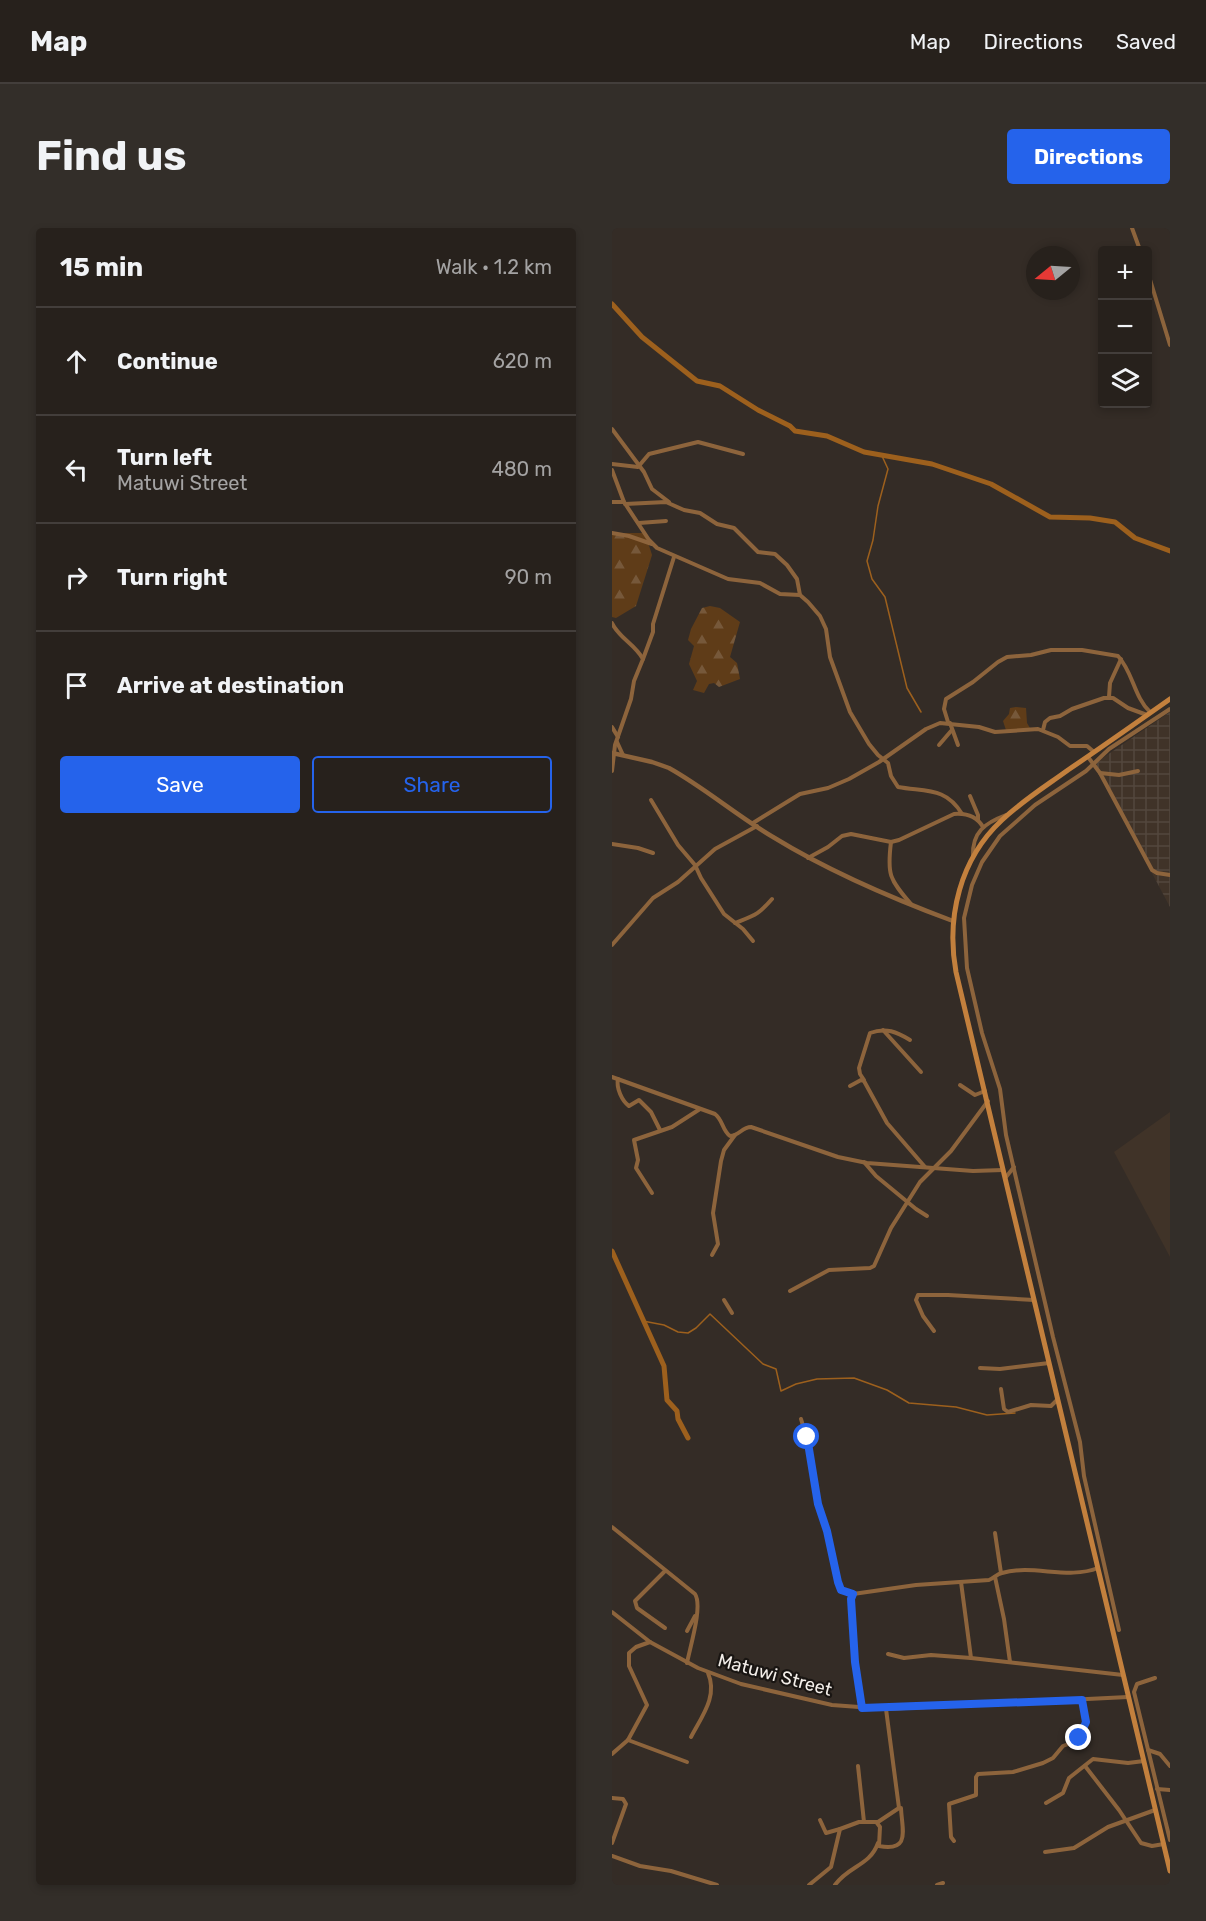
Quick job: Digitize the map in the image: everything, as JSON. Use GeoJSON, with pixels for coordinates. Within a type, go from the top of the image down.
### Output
{"type":"FeatureCollection","features":[{"type":"Feature","properties":{"kind":"main road"},"geometry":{"type":"LineString","coordinates":[[1170,699],[1008,814],[987,836],[973,857],[960,888],[953,921],[952,940],[956,972],[1170,1871]]}},
{"type":"Feature","properties":{"kind":"street"},"geometry":{"type":"LineString","coordinates":[[1132,228],[1139,246]]}},
{"type":"Feature","properties":{"kind":"street"},"geometry":{"type":"LineString","coordinates":[[1152,286],[1170,345]]}},
{"type":"Feature","properties":{"kind":"street"},"geometry":{"type":"LineString","coordinates":[[612,429],[646,476],[652,489],[684,510],[700,513],[717,524],[734,528],[758,552],[777,555],[792,570],[797,579],[800,596]]}},
{"type":"Feature","properties":{"kind":"street"},"geometry":{"type":"LineString","coordinates":[[638,467],[649,454],[689,443],[707,444],[743,454]]}},
{"type":"Feature","properties":{"kind":"street"},"geometry":{"type":"LineString","coordinates":[[612,464],[638,467]]}},
{"type":"Feature","properties":{"kind":"street"},"geometry":{"type":"LineString","coordinates":[[612,470],[624,503],[652,544]]}},
{"type":"Feature","properties":{"kind":"street"},"geometry":{"type":"LineString","coordinates":[[612,502],[669,502]]}},
{"type":"Feature","properties":{"kind":"street"},"geometry":{"type":"LineString","coordinates":[[639,523],[666,521]]}},
{"type":"Feature","properties":{"kind":"street"},"geometry":{"type":"LineString","coordinates":[[612,533],[652,544],[674,557],[728,579],[760,583],[783,595],[800,596],[815,609],[826,629],[831,657],[850,712],[869,744],[888,763],[896,786],[930,791],[948,797],[962,814]]}},
{"type":"Feature","properties":{"kind":"street"},"geometry":{"type":"LineString","coordinates":[[612,771],[617,739],[631,699],[634,681],[653,632],[653,624],[674,557]]}},
{"type":"Feature","properties":{"kind":"street"},"geometry":{"type":"LineString","coordinates":[[612,623],[644,659]]}},
{"type":"Feature","properties":{"kind":"street"},"geometry":{"type":"LineString","coordinates":[[958,745],[944,709],[946,699],[974,682],[1004,658],[1057,650],[1116,655],[1121,660],[1149,714]]}},
{"type":"Feature","properties":{"kind":"street"},"geometry":{"type":"LineString","coordinates":[[1108,697],[1110,682],[1121,660]]}},
{"type":"Feature","properties":{"kind":"street"},"geometry":{"type":"LineString","coordinates":[[1043,730],[1049,718],[1108,697],[1128,708],[1149,714]]}},
{"type":"Feature","properties":{"kind":"street"},"geometry":{"type":"LineString","coordinates":[[1119,1630],[1084,1476],[1080,1442],[1053,1337],[1001,1110],[1000,1089],[982,1034],[967,968],[964,918],[967,901],[982,862],[1000,836],[1035,805],[1094,764],[1108,749],[1170,709]]}},
{"type":"Feature","properties":{"kind":"street"},"geometry":{"type":"LineString","coordinates":[[612,945],[648,903],[678,882],[716,849],[800,794],[839,783],[884,759],[928,727],[949,723],[979,727],[993,732],[1033,728],[1043,730],[1070,746],[1087,746],[1094,752]]}},
{"type":"Feature","properties":{"kind":"street"},"geometry":{"type":"LineString","coordinates":[[612,727],[616,731],[623,755]]}},
{"type":"Feature","properties":{"kind":"street"},"geometry":{"type":"LineString","coordinates":[[939,745],[951,730]]}},
{"type":"Feature","properties":{"kind":"street"},"geometry":{"type":"LineString","coordinates":[[613,753],[669,768],[808,858],[876,891],[953,921]]}},
{"type":"Feature","properties":{"kind":"street"},"geometry":{"type":"LineString","coordinates":[[1088,757],[1100,773],[1152,870],[1157,873],[1170,874]]}},
{"type":"Feature","properties":{"kind":"street"},"geometry":{"type":"LineString","coordinates":[[1100,773],[1119,775],[1138,771]]}},
{"type":"Feature","properties":{"kind":"street"},"geometry":{"type":"LineString","coordinates":[[970,796],[982,827]]}},
{"type":"Feature","properties":{"kind":"street"},"geometry":{"type":"LineString","coordinates":[[651,800],[722,910],[753,940]]}},
{"type":"Feature","properties":{"kind":"street"},"geometry":{"type":"LineString","coordinates":[[808,858],[848,834],[891,842],[901,840],[948,816],[962,814],[978,820]]}},
{"type":"Feature","properties":{"kind":"street"},"geometry":{"type":"LineString","coordinates":[[973,857],[973,842],[982,827],[1008,814]]}},
{"type":"Feature","properties":{"kind":"street"},"geometry":{"type":"LineString","coordinates":[[891,842],[889,870],[898,889],[914,907]]}},
{"type":"Feature","properties":{"kind":"street"},"geometry":{"type":"LineString","coordinates":[[612,844],[653,853]]}},
{"type":"Feature","properties":{"kind":"street"},"geometry":{"type":"LineString","coordinates":[[734,923],[761,913],[772,899]]}},
{"type":"Feature","properties":{"kind":"street"},"geometry":{"type":"LineString","coordinates":[[883,1030],[921,1072]]}},
{"type":"Feature","properties":{"kind":"street"},"geometry":{"type":"LineString","coordinates":[[910,1040],[892,1030],[870,1033],[859,1068],[860,1074],[887,1123],[926,1168]]}},
{"type":"Feature","properties":{"kind":"street"},"geometry":{"type":"LineString","coordinates":[[612,1077],[717,1116],[726,1133],[730,1136],[735,1135]]}},
{"type":"Feature","properties":{"kind":"street"},"geometry":{"type":"LineString","coordinates":[[618,1079],[619,1091],[626,1105],[629,1106],[639,1100],[651,1112],[660,1130]]}},
{"type":"Feature","properties":{"kind":"street"},"geometry":{"type":"LineString","coordinates":[[850,1086],[861,1080],[864,1081]]}},
{"type":"Feature","properties":{"kind":"street"},"geometry":{"type":"LineString","coordinates":[[960,1085],[975,1095],[985,1091]]}},
{"type":"Feature","properties":{"kind":"street"},"geometry":{"type":"LineString","coordinates":[[790,1291],[829,1270],[873,1267],[891,1228],[920,1182],[951,1151],[988,1101]]}},
{"type":"Feature","properties":{"kind":"street"},"geometry":{"type":"LineString","coordinates":[[652,1193],[636,1168],[638,1161],[633,1143],[635,1139],[677,1124],[701,1109]]}},
{"type":"Feature","properties":{"kind":"street"},"geometry":{"type":"LineString","coordinates":[[712,1256],[718,1244],[714,1213],[721,1161],[724,1149],[743,1128],[751,1127],[838,1157],[864,1162],[973,1172],[1004,1170]]}},
{"type":"Feature","properties":{"kind":"street"},"geometry":{"type":"LineString","coordinates":[[864,1162],[876,1176],[927,1216]]}},
{"type":"Feature","properties":{"kind":"street"},"geometry":{"type":"LineString","coordinates":[[1006,1177],[1014,1167]]}},
{"type":"Feature","properties":{"kind":"street"},"geometry":{"type":"LineString","coordinates":[[934,1331],[920,1309],[916,1299],[918,1295],[1035,1300]]}},
{"type":"Feature","properties":{"kind":"street"},"geometry":{"type":"LineString","coordinates":[[724,1299],[732,1314]]}},
{"type":"Feature","properties":{"kind":"street"},"geometry":{"type":"LineString","coordinates":[[980,1368],[1000,1369],[1050,1363]]}},
{"type":"Feature","properties":{"kind":"street"},"geometry":{"type":"LineString","coordinates":[[1001,1389],[1004,1409],[1008,1412],[1031,1405],[1051,1406],[1059,1399]]}},
{"type":"Feature","properties":{"kind":"street"},"geometry":{"type":"LineString","coordinates":[[801,1419],[808,1442],[818,1504],[841,1590],[853,1594],[916,1585],[989,1580],[1001,1573],[1034,1571],[1079,1573],[1098,1568]]}},
{"type":"Feature","properties":{"kind":"street"},"geometry":{"type":"LineString","coordinates":[[612,1527],[695,1593],[698,1602],[697,1612],[687,1663]]}},
{"type":"Feature","properties":{"kind":"street"},"geometry":{"type":"LineString","coordinates":[[995,1533],[1001,1573]]}},
{"type":"Feature","properties":{"kind":"street"},"geometry":{"type":"LineString","coordinates":[[665,1571],[634,1604],[665,1628]]}},
{"type":"Feature","properties":{"kind":"street"},"geometry":{"type":"LineString","coordinates":[[995,1577],[1010,1662]]}},
{"type":"Feature","properties":{"kind":"street"},"geometry":{"type":"LineString","coordinates":[[961,1582],[971,1658]]}},
{"type":"Feature","properties":{"kind":"street"},"geometry":{"type":"LineString","coordinates":[[853,1594],[851,1599],[854,1654],[862,1708]]}},
{"type":"Feature","properties":{"kind":"street","name":"Matuwi Street"},"geometry":{"type":"LineString","coordinates":[[612,1612],[650,1642],[687,1663],[733,1681],[821,1703],[886,1709],[1128,1697]]}},
{"type":"Feature","properties":{"kind":"street"},"geometry":{"type":"LineString","coordinates":[[687,1631],[697,1612]]}},
{"type":"Feature","properties":{"kind":"street"},"geometry":{"type":"LineString","coordinates":[[612,1754],[628,1740],[647,1705],[635,1684],[629,1666],[629,1653],[636,1647],[650,1642]]}},
{"type":"Feature","properties":{"kind":"street"},"geometry":{"type":"LineString","coordinates":[[888,1654],[904,1658],[931,1655],[971,1658],[1123,1675]]}},
{"type":"Feature","properties":{"kind":"street"},"geometry":{"type":"LineString","coordinates":[[691,1737],[712,1695],[712,1682],[708,1672]]}},
{"type":"Feature","properties":{"kind":"street"},"geometry":{"type":"LineString","coordinates":[[1155,1677],[1137,1684],[1134,1688],[1170,1840]]}},
{"type":"Feature","properties":{"kind":"street"},"geometry":{"type":"LineString","coordinates":[[954,1841],[951,1837],[949,1804],[976,1795],[978,1774],[1013,1772],[1043,1763],[1053,1758],[1063,1746],[1076,1741],[1086,1722],[1082,1700]]}},
{"type":"Feature","properties":{"kind":"street"},"geometry":{"type":"LineString","coordinates":[[878,1843],[880,1846],[891,1847],[903,1840],[886,1709]]}},
{"type":"Feature","properties":{"kind":"street"},"geometry":{"type":"LineString","coordinates":[[628,1740],[687,1762]]}},
{"type":"Feature","properties":{"kind":"street"},"geometry":{"type":"LineString","coordinates":[[1148,1750],[1160,1754],[1170,1766]]}},
{"type":"Feature","properties":{"kind":"street"},"geometry":{"type":"LineString","coordinates":[[1046,1803],[1063,1793],[1069,1778],[1093,1759],[1128,1763],[1144,1761]]}},
{"type":"Feature","properties":{"kind":"street"},"geometry":{"type":"LineString","coordinates":[[858,1766],[864,1822]]}},
{"type":"Feature","properties":{"kind":"street"},"geometry":{"type":"LineString","coordinates":[[1085,1766],[1141,1843],[1152,1846],[1164,1844]]}},
{"type":"Feature","properties":{"kind":"street"},"geometry":{"type":"LineString","coordinates":[[1158,1789],[1170,1790]]}},
{"type":"Feature","properties":{"kind":"street"},"geometry":{"type":"LineString","coordinates":[[612,1798],[623,1799],[626,1804],[612,1843]]}},
{"type":"Feature","properties":{"kind":"street"},"geometry":{"type":"LineString","coordinates":[[820,1820],[826,1833],[864,1822],[876,1823],[898,1810],[900,1804]]}},
{"type":"Feature","properties":{"kind":"street"},"geometry":{"type":"LineString","coordinates":[[1045,1852],[1074,1848],[1108,1827],[1155,1810]]}},
{"type":"Feature","properties":{"kind":"street"},"geometry":{"type":"LineString","coordinates":[[835,1885],[844,1875],[873,1855],[878,1843],[880,1827],[876,1823]]}},
{"type":"Feature","properties":{"kind":"street"},"geometry":{"type":"LineString","coordinates":[[809,1885],[831,1867],[840,1828]]}},
{"type":"Feature","properties":{"kind":"street"},"geometry":{"type":"LineString","coordinates":[[612,1856],[640,1866],[671,1871],[717,1885]]}},
{"type":"Feature","properties":{"kind":"street"},"geometry":{"type":"LineString","coordinates":[[937,1885],[942,1883]]}},
{"type":"Feature","properties":{"kind":"street"},"geometry":{"type":"LineString","coordinates":[[809,1885],[817,1885]]}},
{"type":"Feature","properties":{"kind":"shaded area"},"geometry":{"type":"Polygon","coordinates":[[[1170,712],[1170,907],[1094,764],[1170,712]]]}},
{"type":"Feature","properties":{"kind":"shaded area"},"geometry":{"type":"Polygon","coordinates":[[[1170,1112],[1170,1257],[1114,1152],[1170,1112]]]}},
{"type":"Feature","properties":{"kind":"green space"},"geometry":{"type":"Polygon","coordinates":[[[612,533],[645,533],[652,555],[636,606],[616,618],[612,617],[612,533]]]}},
{"type":"Feature","properties":{"kind":"green space"},"geometry":{"type":"Polygon","coordinates":[[[710,606],[720,608],[740,622],[730,657],[737,663],[740,679],[719,687],[714,683],[709,684],[704,693],[693,690],[697,681],[689,664],[694,646],[688,640],[702,608],[710,606]]]}},
{"type":"Feature","properties":{"kind":"green space"},"geometry":{"type":"Polygon","coordinates":[[[1010,708],[1026,708],[1027,723],[1030,728],[1006,730],[1003,721],[1009,714],[1010,708]]]}},
{"type":"Feature","properties":{"kind":"waterway"},"geometry":{"type":"LineString","coordinates":[[612,304],[642,337],[697,381],[720,386],[795,431],[827,436],[864,452],[932,464],[991,484],[1050,517],[1090,518],[1115,522],[1135,538],[1170,551]]}},
{"type":"Feature","properties":{"kind":"waterway"},"geometry":{"type":"LineString","coordinates":[[882,456],[888,469],[867,561],[872,579],[885,597],[907,688],[921,712]]}},
{"type":"Feature","properties":{"kind":"waterway"},"geometry":{"type":"LineString","coordinates":[[612,1251],[664,1366],[667,1400],[677,1411],[678,1419],[688,1438]]}},
{"type":"Feature","properties":{"kind":"waterway"},"geometry":{"type":"LineString","coordinates":[[643,1321],[688,1333],[710,1314],[763,1364],[776,1369],[781,1391],[796,1384],[817,1379],[854,1378],[887,1390],[909,1403],[956,1407],[987,1415],[1015,1413]]}},
{"type":"Feature","properties":{"kind":"route"},"geometry":{"type":"LineString","coordinates":[[807,1437],[818,1504],[827,1531],[838,1582],[842,1591],[853,1594],[851,1596],[853,1647],[862,1708],[886,1709],[1082,1700],[1086,1722],[1079,1738]]}}]}
